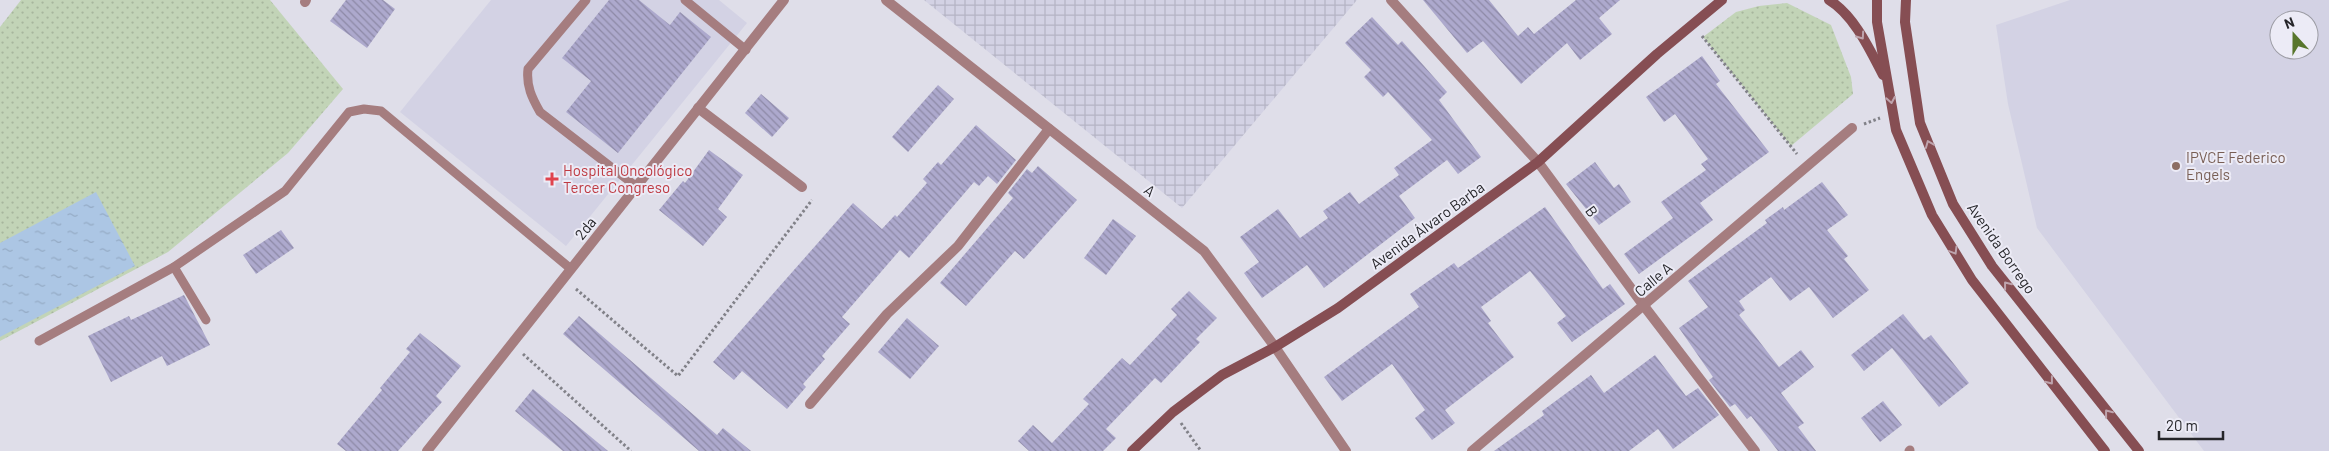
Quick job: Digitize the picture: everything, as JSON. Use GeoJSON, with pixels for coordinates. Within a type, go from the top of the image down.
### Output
{"type":"FeatureCollection","features":[{"type":"Feature","properties":{"kind":"main road","name":"Avenida Álvaro Barba"},"geometry":{"type":"LineString","coordinates":[[1132,451],[1173,412],[1222,375],[1275,347],[1338,308],[1538,162],[1657,54],[1722,0]]}},
{"type":"Feature","properties":{"kind":"main road"},"geometry":{"type":"LineString","coordinates":[[1829,0],[1837,5],[1863,38],[1888,83]]}},
{"type":"Feature","properties":{"kind":"main road"},"geometry":{"type":"LineString","coordinates":[[1877,0],[1877,22],[1896,130],[1932,215],[1972,280],[2105,451]]}},
{"type":"Feature","properties":{"kind":"main road","name":"Avenida Borrego"},"geometry":{"type":"LineString","coordinates":[[1906,0],[1905,22],[1920,123],[1953,204],[1992,266],[2138,451]]}},
{"type":"Feature","properties":{"kind":"street","name":"2da"},"geometry":{"type":"LineString","coordinates":[[427,451],[784,0]]}},
{"type":"Feature","properties":{"kind":"street","name":"A"},"geometry":{"type":"LineString","coordinates":[[886,0],[1204,251],[1275,347],[1346,451]]}},
{"type":"Feature","properties":{"kind":"street","name":"B"},"geometry":{"type":"LineString","coordinates":[[1391,0],[1538,162],[1644,306],[1755,451]]}},
{"type":"Feature","properties":{"kind":"street"},"geometry":{"type":"LineString","coordinates":[[698,108],[802,187]]}},
{"type":"Feature","properties":{"kind":"street","name":"Calle A"},"geometry":{"type":"LineString","coordinates":[[1472,451],[1852,128]]}},
{"type":"Feature","properties":{"kind":"street"},"geometry":{"type":"LineString","coordinates":[[810,404],[887,314],[958,246],[1049,129]]}},
{"type":"Feature","properties":{"kind":"lane"},"geometry":{"type":"LineString","coordinates":[[586,0],[528,68],[527,80],[531,95],[540,112],[637,187]]}},
{"type":"Feature","properties":{"kind":"lane"},"geometry":{"type":"LineString","coordinates":[[685,0],[746,50]]}},
{"type":"Feature","properties":{"kind":"lane"},"geometry":{"type":"LineString","coordinates":[[39,340],[174,267],[286,191],[349,112],[364,109],[381,111],[571,269]]}},
{"type":"Feature","properties":{"kind":"lane"},"geometry":{"type":"LineString","coordinates":[[174,267],[206,320]]}},
{"type":"Feature","properties":{"kind":"path"},"geometry":{"type":"LineString","coordinates":[[1692,24],[1807,166]]}},
{"type":"Feature","properties":{"kind":"path"},"geometry":{"type":"LineString","coordinates":[[1852,128],[1893,112]]}},
{"type":"Feature","properties":{"kind":"path"},"geometry":{"type":"LineString","coordinates":[[564,278],[678,376],[812,200],[802,187]]}},
{"type":"Feature","properties":{"kind":"path"},"geometry":{"type":"LineString","coordinates":[[512,344],[631,451]]}},
{"type":"Feature","properties":{"kind":"path"},"geometry":{"type":"LineString","coordinates":[[1173,412],[1201,451]]}},
{"type":"Feature","properties":{"kind":"shaded area","name":"Hospital Oncológico Tercer Congreso"},"geometry":{"type":"Polygon","coordinates":[[[491,0],[719,0],[747,23],[566,246],[400,112],[491,0]]]}},
{"type":"Feature","properties":{"kind":"shaded area"},"geometry":{"type":"Polygon","coordinates":[[[924,0],[1357,0],[1182,208],[924,0]]]}},
{"type":"Feature","properties":{"kind":"shaded area","name":"IPVCE Federico Engels"},"geometry":{"type":"Polygon","coordinates":[[[2070,0],[2329,0],[2329,451],[2204,451],[2037,228],[2008,104],[1996,25],[2070,0]]]}},
{"type":"Feature","properties":{"kind":"green space"},"geometry":{"type":"Polygon","coordinates":[[[21,0],[270,0],[343,89],[288,153],[168,252],[0,341],[0,27],[21,0]]]}},
{"type":"Feature","properties":{"kind":"green space"},"geometry":{"type":"Polygon","coordinates":[[[1787,3],[1831,25],[1851,77],[1853,94],[1791,146],[1703,37],[1736,12],[1759,6],[1787,3]]]}},
{"type":"Feature","properties":{"kind":"water"},"geometry":{"type":"Polygon","coordinates":[[[96,192],[135,266],[0,337],[0,243],[96,192]]]}},
{"type":"Feature","properties":{"kind":"building"},"geometry":{"type":"Polygon","coordinates":[[[346,0],[383,0],[395,9],[367,48],[330,21],[346,0]]]}},
{"type":"Feature","properties":{"kind":"building"},"geometry":{"type":"Polygon","coordinates":[[[609,0],[639,0],[670,25],[680,12],[711,37],[618,153],[566,112],[591,81],[562,58],[609,0]]]}},
{"type":"Feature","properties":{"kind":"building"},"geometry":{"type":"Polygon","coordinates":[[[1423,0],[1489,0],[1518,36],[1528,27],[1534,34],[1576,0],[1620,0],[1599,18],[1612,34],[1580,60],[1567,43],[1521,84],[1483,41],[1467,53],[1423,0]]]}},
{"type":"Feature","properties":{"kind":"building"},"geometry":{"type":"Polygon","coordinates":[[[1372,17],[1398,45],[1402,41],[1447,92],[1439,100],[1481,157],[1458,174],[1447,160],[1399,196],[1415,218],[1324,288],[1307,265],[1262,298],[1244,273],[1259,262],[1240,237],[1278,209],[1300,238],[1328,218],[1323,211],[1350,192],[1359,204],[1399,175],[1394,168],[1432,140],[1388,92],[1383,97],[1364,77],[1371,70],[1345,43],[1372,17]]]}},
{"type":"Feature","properties":{"kind":"building"},"geometry":{"type":"Polygon","coordinates":[[[1702,56],[1720,81],[1716,84],[1769,152],[1700,203],[1713,220],[1639,274],[1624,254],[1673,218],[1661,202],[1706,170],[1701,164],[1708,159],[1675,114],[1664,122],[1646,97],[1702,56]]]}},
{"type":"Feature","properties":{"kind":"building"},"geometry":{"type":"Polygon","coordinates":[[[938,85],[954,99],[908,152],[892,137],[938,85]]]}},
{"type":"Feature","properties":{"kind":"building"},"geometry":{"type":"Polygon","coordinates":[[[761,94],[789,118],[772,137],[745,113],[761,94]]]}},
{"type":"Feature","properties":{"kind":"building"},"geometry":{"type":"Polygon","coordinates":[[[976,125],[1016,160],[997,184],[988,176],[979,186],[974,182],[909,258],[900,250],[842,317],[850,324],[822,356],[825,359],[803,384],[806,387],[787,409],[742,371],[734,380],[713,362],[853,203],[882,229],[895,215],[897,217],[927,183],[923,179],[938,162],[941,165],[976,125]]]}},
{"type":"Feature","properties":{"kind":"building"},"geometry":{"type":"Polygon","coordinates":[[[709,150],[743,175],[718,209],[727,217],[703,246],[659,210],[683,181],[685,183],[709,150]]]}},
{"type":"Feature","properties":{"kind":"building"},"geometry":{"type":"Polygon","coordinates":[[[1595,162],[1614,188],[1619,184],[1631,202],[1599,225],[1566,184],[1595,162]]]}},
{"type":"Feature","properties":{"kind":"building"},"geometry":{"type":"Polygon","coordinates":[[[1038,166],[1077,200],[1024,259],[1015,251],[966,306],[940,283],[1013,198],[1008,193],[1027,169],[1032,173],[1038,166]]]}},
{"type":"Feature","properties":{"kind":"building"},"geometry":{"type":"Polygon","coordinates":[[[1822,182],[1848,215],[1827,230],[1848,256],[1844,259],[1869,290],[1833,318],[1809,287],[1790,301],[1771,277],[1739,301],[1745,310],[1739,315],[1779,367],[1801,350],[1814,367],[1781,393],[1804,423],[1798,427],[1816,451],[1778,451],[1751,416],[1747,419],[1735,404],[1730,407],[1709,380],[1713,377],[1679,328],[1708,307],[1688,281],[1767,223],[1765,220],[1783,207],[1784,210],[1822,182]]]}},
{"type":"Feature","properties":{"kind":"building"},"geometry":{"type":"Polygon","coordinates":[[[1545,207],[1603,289],[1610,284],[1625,304],[1572,342],[1557,323],[1566,316],[1530,271],[1481,307],[1491,321],[1488,323],[1514,357],[1445,410],[1455,423],[1432,440],[1415,418],[1425,410],[1392,364],[1342,401],[1324,377],[1419,307],[1410,294],[1454,263],[1458,268],[1545,207]]]}},
{"type":"Feature","properties":{"kind":"building"},"geometry":{"type":"Polygon","coordinates":[[[1113,219],[1136,236],[1106,275],[1084,258],[1113,219]]]}},
{"type":"Feature","properties":{"kind":"building"},"geometry":{"type":"Polygon","coordinates":[[[281,230],[294,248],[256,274],[243,255],[281,230]]]}},
{"type":"Feature","properties":{"kind":"building"},"geometry":{"type":"Polygon","coordinates":[[[1189,291],[1217,318],[1196,339],[1200,342],[1161,383],[1155,378],[1106,429],[1116,438],[1103,451],[1029,451],[1018,441],[1033,425],[1052,443],[1089,404],[1083,399],[1122,358],[1130,365],[1177,315],[1171,309],[1189,291]]]}},
{"type":"Feature","properties":{"kind":"building"},"geometry":{"type":"Polygon","coordinates":[[[184,295],[210,345],[167,366],[162,356],[111,382],[88,336],[129,316],[131,320],[184,295]]]}},
{"type":"Feature","properties":{"kind":"building"},"geometry":{"type":"Polygon","coordinates":[[[1903,314],[1924,340],[1931,335],[1969,383],[1939,407],[1892,348],[1864,371],[1851,355],[1903,314]]]}},
{"type":"Feature","properties":{"kind":"building"},"geometry":{"type":"Polygon","coordinates":[[[579,316],[717,435],[723,428],[751,451],[699,451],[563,334],[579,316]]]}},
{"type":"Feature","properties":{"kind":"building"},"geometry":{"type":"Polygon","coordinates":[[[907,318],[939,346],[910,379],[878,352],[907,318]]]}},
{"type":"Feature","properties":{"kind":"building"},"geometry":{"type":"Polygon","coordinates":[[[420,333],[461,366],[436,396],[442,402],[398,451],[346,451],[337,444],[382,390],[380,388],[410,352],[406,349],[420,333]]]}},
{"type":"Feature","properties":{"kind":"building"},"geometry":{"type":"Polygon","coordinates":[[[1655,355],[1686,396],[1698,388],[1719,415],[1673,449],[1658,429],[1629,451],[1494,451],[1544,415],[1542,411],[1591,375],[1604,393],[1655,355]]]}},
{"type":"Feature","properties":{"kind":"building"},"geometry":{"type":"Polygon","coordinates":[[[533,389],[608,451],[563,451],[515,411],[533,389]]]}},
{"type":"Feature","properties":{"kind":"building"},"geometry":{"type":"Polygon","coordinates":[[[1883,401],[1902,425],[1880,442],[1861,418],[1883,401]]]}},
{"type":"Feature","properties":{"kind":"place","name":"IPVCE Federico Engels"},"geometry":{"type":"Point","coordinates":[2176,166]}},
{"type":"Feature","properties":{"kind":"place","name":"Hospital Oncológico Tercer Congreso"},"geometry":{"type":"Point","coordinates":[552,179]}}]}
